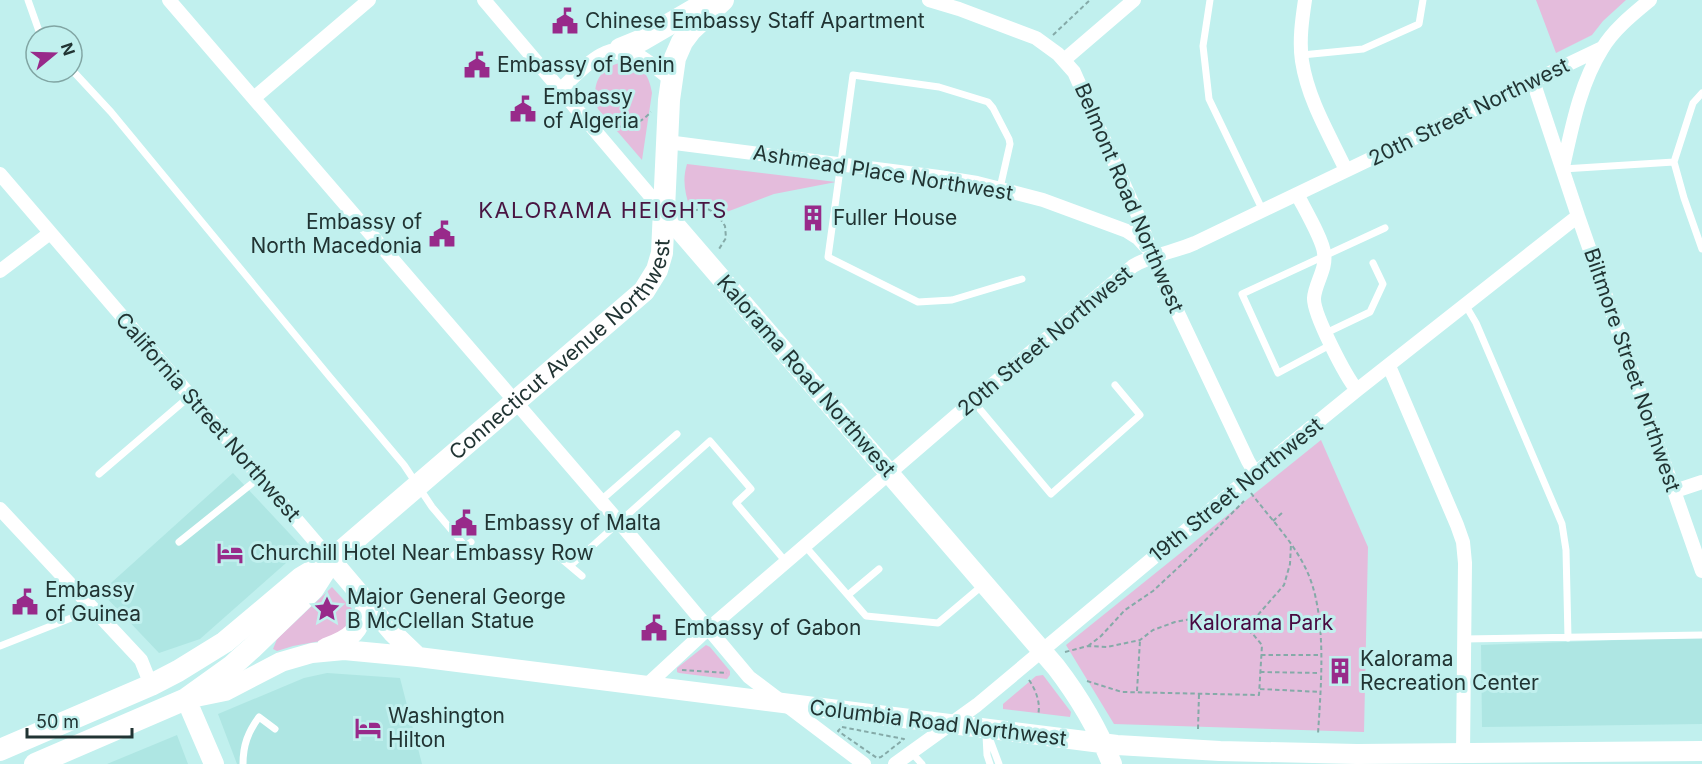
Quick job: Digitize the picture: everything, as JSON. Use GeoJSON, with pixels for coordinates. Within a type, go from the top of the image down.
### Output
{"type":"FeatureCollection","features":[{"type":"Feature","properties":{"kind":"main road"},"geometry":{"type":"LineString","coordinates":[[620,49],[642,40],[711,0]]}},
{"type":"Feature","properties":{"kind":"main road","name":"Connecticut Avenue Northwest"},"geometry":{"type":"LineString","coordinates":[[0,750],[151,685],[225,642],[301,578],[331,560],[650,284],[657,270],[675,212],[667,142],[670,80],[675,58],[682,42],[723,0]]}},
{"type":"Feature","properties":{"kind":"main road","name":"Kalorama Road Northwest"},"geometry":{"type":"LineString","coordinates":[[675,212],[890,473],[1042,650],[1091,719],[1112,764]]}},
{"type":"Feature","properties":{"kind":"main road","name":"Connecticut Avenue Northwest"},"geometry":{"type":"LineString","coordinates":[[35,764],[186,699],[232,666],[252,648],[313,589],[331,560]]}},
{"type":"Feature","properties":{"kind":"main road","name":"California Street Northwest"},"geometry":{"type":"LineString","coordinates":[[331,560],[393,633],[418,657]]}},
{"type":"Feature","properties":{"kind":"main road"},"geometry":{"type":"LineString","coordinates":[[312,653],[351,637],[368,603]]}},
{"type":"Feature","properties":{"kind":"main road"},"geometry":{"type":"LineString","coordinates":[[214,764],[186,699],[191,681],[225,642]]}},
{"type":"Feature","properties":{"kind":"main road","name":"Columbia Road Northwest"},"geometry":{"type":"LineString","coordinates":[[186,699],[225,691],[281,663],[312,653],[344,651],[418,657],[1104,744],[1221,754],[1337,759],[1702,751]]}},
{"type":"Feature","properties":{"kind":"street"},"geometry":{"type":"LineString","coordinates":[[168,0],[619,522],[749,677],[864,764]]}},
{"type":"Feature","properties":{"kind":"street"},"geometry":{"type":"LineString","coordinates":[[254,98],[369,0]]}},
{"type":"Feature","properties":{"kind":"street","name":"Belmont Road Northwest"},"geometry":{"type":"LineString","coordinates":[[929,0],[1027,34],[1044,43],[1064,60],[1077,77],[1139,218],[1159,273],[1255,473]]}},
{"type":"Feature","properties":{"kind":"street"},"geometry":{"type":"LineString","coordinates":[[1064,60],[1134,0]]}},
{"type":"Feature","properties":{"kind":"street"},"geometry":{"type":"LineString","coordinates":[[1305,0],[1301,25],[1305,74],[1315,105],[1346,170]]}},
{"type":"Feature","properties":{"kind":"street"},"geometry":{"type":"LineString","coordinates":[[1563,169],[1582,92],[1602,48],[1650,0]]}},
{"type":"Feature","properties":{"kind":"street","name":"Kalorama Road Northwest"},"geometry":{"type":"LineString","coordinates":[[490,2],[561,89],[675,212]]}},
{"type":"Feature","properties":{"kind":"street","name":"20th Street Northwest"},"geometry":{"type":"LineString","coordinates":[[646,685],[708,628],[1126,270],[1153,256],[1188,247],[1602,48]]}},
{"type":"Feature","properties":{"kind":"street"},"geometry":{"type":"LineString","coordinates":[[561,89],[601,54],[620,49],[636,54],[670,80]]}},
{"type":"Feature","properties":{"kind":"street","name":"Biltmore Street Northwest"},"geometry":{"type":"LineString","coordinates":[[1533,81],[1702,571]]}},
{"type":"Feature","properties":{"kind":"street","name":"Ashmead Place Northwest"},"geometry":{"type":"LineString","coordinates":[[667,142],[939,177],[1000,188],[1043,200],[1127,231],[1138,238],[1153,256]]}},
{"type":"Feature","properties":{"kind":"street","name":"California Street Northwest"},"geometry":{"type":"LineString","coordinates":[[0,174],[331,560]]}},
{"type":"Feature","properties":{"kind":"street"},"geometry":{"type":"LineString","coordinates":[[1298,194],[1325,256],[1314,303],[1348,378],[1358,390]]}},
{"type":"Feature","properties":{"kind":"street","name":"19th Street Northwest"},"geometry":{"type":"LineString","coordinates":[[895,764],[977,705],[1255,473],[1578,216]]}},
{"type":"Feature","properties":{"kind":"street"},"geometry":{"type":"LineString","coordinates":[[0,271],[50,233]]}},
{"type":"Feature","properties":{"kind":"street"},"geometry":{"type":"LineString","coordinates":[[1389,366],[1461,533],[1465,563],[1464,639],[1458,757]]}},
{"type":"Feature","properties":{"kind":"street"},"geometry":{"type":"LineString","coordinates":[[1675,491],[1702,482]]}},
{"type":"Feature","properties":{"kind":"street"},"geometry":{"type":"LineString","coordinates":[[0,509],[141,660],[151,685]]}},
{"type":"Feature","properties":{"kind":"lane"},"geometry":{"type":"LineString","coordinates":[[28,0],[37,24]]}},
{"type":"Feature","properties":{"kind":"lane"},"geometry":{"type":"LineString","coordinates":[[1210,0],[1203,46],[1209,99],[1263,211]]}},
{"type":"Feature","properties":{"kind":"lane"},"geometry":{"type":"LineString","coordinates":[[1302,55],[1370,47],[1419,24],[1423,0]]}},
{"type":"Feature","properties":{"kind":"lane"},"geometry":{"type":"LineString","coordinates":[[1000,188],[1010,144],[993,108],[985,101],[929,85],[853,75],[828,257],[918,302],[952,300],[1022,279]]}},
{"type":"Feature","properties":{"kind":"lane"},"geometry":{"type":"LineString","coordinates":[[84,82],[404,465],[432,507],[468,544],[454,555]]}},
{"type":"Feature","properties":{"kind":"lane"},"geometry":{"type":"LineString","coordinates":[[1702,93],[1693,103],[1674,162],[1702,249]]}},
{"type":"Feature","properties":{"kind":"lane"},"geometry":{"type":"LineString","coordinates":[[1563,169],[1674,162]]}},
{"type":"Feature","properties":{"kind":"lane"},"geometry":{"type":"LineString","coordinates":[[1373,263],[1383,284],[1370,312],[1278,373],[1242,294],[1385,228]]}},
{"type":"Feature","properties":{"kind":"lane"},"geometry":{"type":"LineString","coordinates":[[1466,306],[1476,323],[1562,524],[1566,550],[1568,638]]}},
{"type":"Feature","properties":{"kind":"lane"},"geometry":{"type":"LineString","coordinates":[[973,400],[1051,494],[1140,414],[1115,385]]}},
{"type":"Feature","properties":{"kind":"lane"},"geometry":{"type":"LineString","coordinates":[[99,474],[190,396]]}},
{"type":"Feature","properties":{"kind":"lane"},"geometry":{"type":"LineString","coordinates":[[600,501],[677,434]]}},
{"type":"Feature","properties":{"kind":"lane"},"geometry":{"type":"LineString","coordinates":[[570,566],[710,441],[751,489],[736,503],[786,562]]}},
{"type":"Feature","properties":{"kind":"lane"},"geometry":{"type":"LineString","coordinates":[[179,542],[260,477]]}},
{"type":"Feature","properties":{"kind":"lane"},"geometry":{"type":"LineString","coordinates":[[805,546],[866,616],[938,623],[985,584]]}},
{"type":"Feature","properties":{"kind":"lane"},"geometry":{"type":"LineString","coordinates":[[557,555],[582,576]]}},
{"type":"Feature","properties":{"kind":"lane"},"geometry":{"type":"LineString","coordinates":[[848,596],[879,569]]}},
{"type":"Feature","properties":{"kind":"lane"},"geometry":{"type":"LineString","coordinates":[[0,646],[94,609]]}},
{"type":"Feature","properties":{"kind":"lane"},"geometry":{"type":"LineString","coordinates":[[1464,639],[1702,635]]}},
{"type":"Feature","properties":{"kind":"lane"},"geometry":{"type":"LineString","coordinates":[[243,764],[245,742],[259,717],[275,729]]}},
{"type":"Feature","properties":{"kind":"lane"},"geometry":{"type":"LineString","coordinates":[[986,729],[986,748],[990,764]]}},
{"type":"Feature","properties":{"kind":"lane"},"geometry":{"type":"LineString","coordinates":[[986,729],[999,764]]}},
{"type":"Feature","properties":{"kind":"lane"},"geometry":{"type":"LineString","coordinates":[[911,752],[922,764]]}},
{"type":"Feature","properties":{"kind":"path"},"geometry":{"type":"LineString","coordinates":[[1044,43],[1090,0]]}},
{"type":"Feature","properties":{"kind":"path"},"geometry":{"type":"LineString","coordinates":[[610,127],[636,124],[652,110]]}},
{"type":"Feature","properties":{"kind":"path"},"geometry":{"type":"LineString","coordinates":[[675,212],[706,208],[717,214],[725,226],[726,238],[717,250]]}},
{"type":"Feature","properties":{"kind":"path"},"geometry":{"type":"LineString","coordinates":[[1088,646],[1101,636],[1125,610],[1153,591],[1251,494],[1291,544],[1306,568],[1314,592],[1321,655],[1318,734]]}},
{"type":"Feature","properties":{"kind":"path"},"geometry":{"type":"LineString","coordinates":[[1273,521],[1283,512]]}},
{"type":"Feature","properties":{"kind":"path"},"geometry":{"type":"LineString","coordinates":[[1252,633],[1251,627],[1257,616],[1284,585],[1290,564],[1291,544]]}},
{"type":"Feature","properties":{"kind":"path"},"geometry":{"type":"LineString","coordinates":[[1234,625],[1257,616]]}},
{"type":"Feature","properties":{"kind":"path"},"geometry":{"type":"LineString","coordinates":[[1065,652],[1088,646],[1107,647],[1140,640],[1153,630],[1196,618],[1234,625],[1252,633],[1262,645],[1259,695],[1122,692],[1084,680]]}},
{"type":"Feature","properties":{"kind":"path"},"geometry":{"type":"LineString","coordinates":[[1137,692],[1140,640]]}},
{"type":"Feature","properties":{"kind":"path"},"geometry":{"type":"LineString","coordinates":[[1261,655],[1321,655]]}},
{"type":"Feature","properties":{"kind":"path"},"geometry":{"type":"LineString","coordinates":[[682,670],[732,674]]}},
{"type":"Feature","properties":{"kind":"path"},"geometry":{"type":"LineString","coordinates":[[1260,672],[1320,673]]}},
{"type":"Feature","properties":{"kind":"path"},"geometry":{"type":"LineString","coordinates":[[1029,680],[1034,686],[1040,708],[1038,715]]}},
{"type":"Feature","properties":{"kind":"path"},"geometry":{"type":"LineString","coordinates":[[1260,689],[1320,692]]}},
{"type":"Feature","properties":{"kind":"path"},"geometry":{"type":"LineString","coordinates":[[1198,729],[1199,694]]}},
{"type":"Feature","properties":{"kind":"path"},"geometry":{"type":"LineString","coordinates":[[838,731],[842,727],[904,739]]}},
{"type":"Feature","properties":{"kind":"shaded area"},"geometry":{"type":"Polygon","coordinates":[[[233,473],[303,548],[200,639],[159,653],[101,592],[233,473]]]}},
{"type":"Feature","properties":{"kind":"shaded area"},"geometry":{"type":"Polygon","coordinates":[[[1702,637],[1702,724],[1482,727],[1481,645],[1702,637]]]}},
{"type":"Feature","properties":{"kind":"shaded area"},"geometry":{"type":"Polygon","coordinates":[[[327,673],[400,678],[422,764],[237,764],[218,714],[304,678],[327,673]]]}},
{"type":"Feature","properties":{"kind":"shaded area"},"geometry":{"type":"Polygon","coordinates":[[[177,735],[188,764],[107,764],[177,735]]]}},
{"type":"Feature","properties":{"kind":"green space"},"geometry":{"type":"Polygon","coordinates":[[[1536,0],[1626,0],[1603,21],[1592,35],[1556,53],[1536,0]]]}},
{"type":"Feature","properties":{"kind":"green space"},"geometry":{"type":"Polygon","coordinates":[[[626,62],[641,68],[652,93],[642,160],[598,109],[596,101],[596,85],[603,72],[609,67],[626,62]]]}},
{"type":"Feature","properties":{"kind":"green space"},"geometry":{"type":"Polygon","coordinates":[[[687,164],[836,182],[774,194],[724,213],[706,205],[690,208],[685,186],[687,164]]]}},
{"type":"Feature","properties":{"kind":"green space","name":"Kalorama Park"},"geometry":{"type":"Polygon","coordinates":[[[1321,440],[1368,547],[1364,732],[1114,724],[1066,645],[1321,440]]]}},
{"type":"Feature","properties":{"kind":"green space"},"geometry":{"type":"Polygon","coordinates":[[[332,587],[353,610],[352,620],[337,638],[277,651],[273,649],[277,639],[332,587]]]}},
{"type":"Feature","properties":{"kind":"green space"},"geometry":{"type":"Polygon","coordinates":[[[706,645],[730,671],[727,679],[677,672],[677,668],[706,645]]]}},
{"type":"Feature","properties":{"kind":"green space"},"geometry":{"type":"Polygon","coordinates":[[[1043,675],[1071,712],[1070,717],[1003,709],[1003,704],[1036,676],[1043,675]]]}},
{"type":"Feature","properties":{"kind":"place","name":"Chinese Embassy Staff Apartment"},"geometry":{"type":"Point","coordinates":[565,21]}},
{"type":"Feature","properties":{"kind":"place","name":"Embassy of Benin"},"geometry":{"type":"Point","coordinates":[477,65]}},
{"type":"Feature","properties":{"kind":"place","name":"Embassy of Algeria"},"geometry":{"type":"Point","coordinates":[523,109]}},
{"type":"Feature","properties":{"kind":"place","name":"Fuller House"},"geometry":{"type":"Point","coordinates":[813,218]}},
{"type":"Feature","properties":{"kind":"place","name":"Embassy of North Macedonia"},"geometry":{"type":"Point","coordinates":[442,234]}},
{"type":"Feature","properties":{"kind":"place","name":"Embassy of Malta"},"geometry":{"type":"Point","coordinates":[464,523]}},
{"type":"Feature","properties":{"kind":"place","name":"Churchill Hotel Near Embassy Row"},"geometry":{"type":"Point","coordinates":[230,553]}},
{"type":"Feature","properties":{"kind":"place","name":"Embassy of Guinea"},"geometry":{"type":"Point","coordinates":[25,602]}},
{"type":"Feature","properties":{"kind":"place","name":"Major General George B McClellan Statue"},"geometry":{"type":"Point","coordinates":[327,609]}},
{"type":"Feature","properties":{"kind":"place","name":"Embassy of Gabon"},"geometry":{"type":"Point","coordinates":[654,628]}},
{"type":"Feature","properties":{"kind":"place","name":"Kalorama Recreation Center"},"geometry":{"type":"Point","coordinates":[1340,671]}},
{"type":"Feature","properties":{"kind":"place","name":"Washington Hilton"},"geometry":{"type":"Point","coordinates":[368,728]}},
{"type":"Feature","properties":{"kind":"district","name":"KALORAMA HEIGHTS"},"geometry":{"type":"Point","coordinates":[603,210]}}]}
